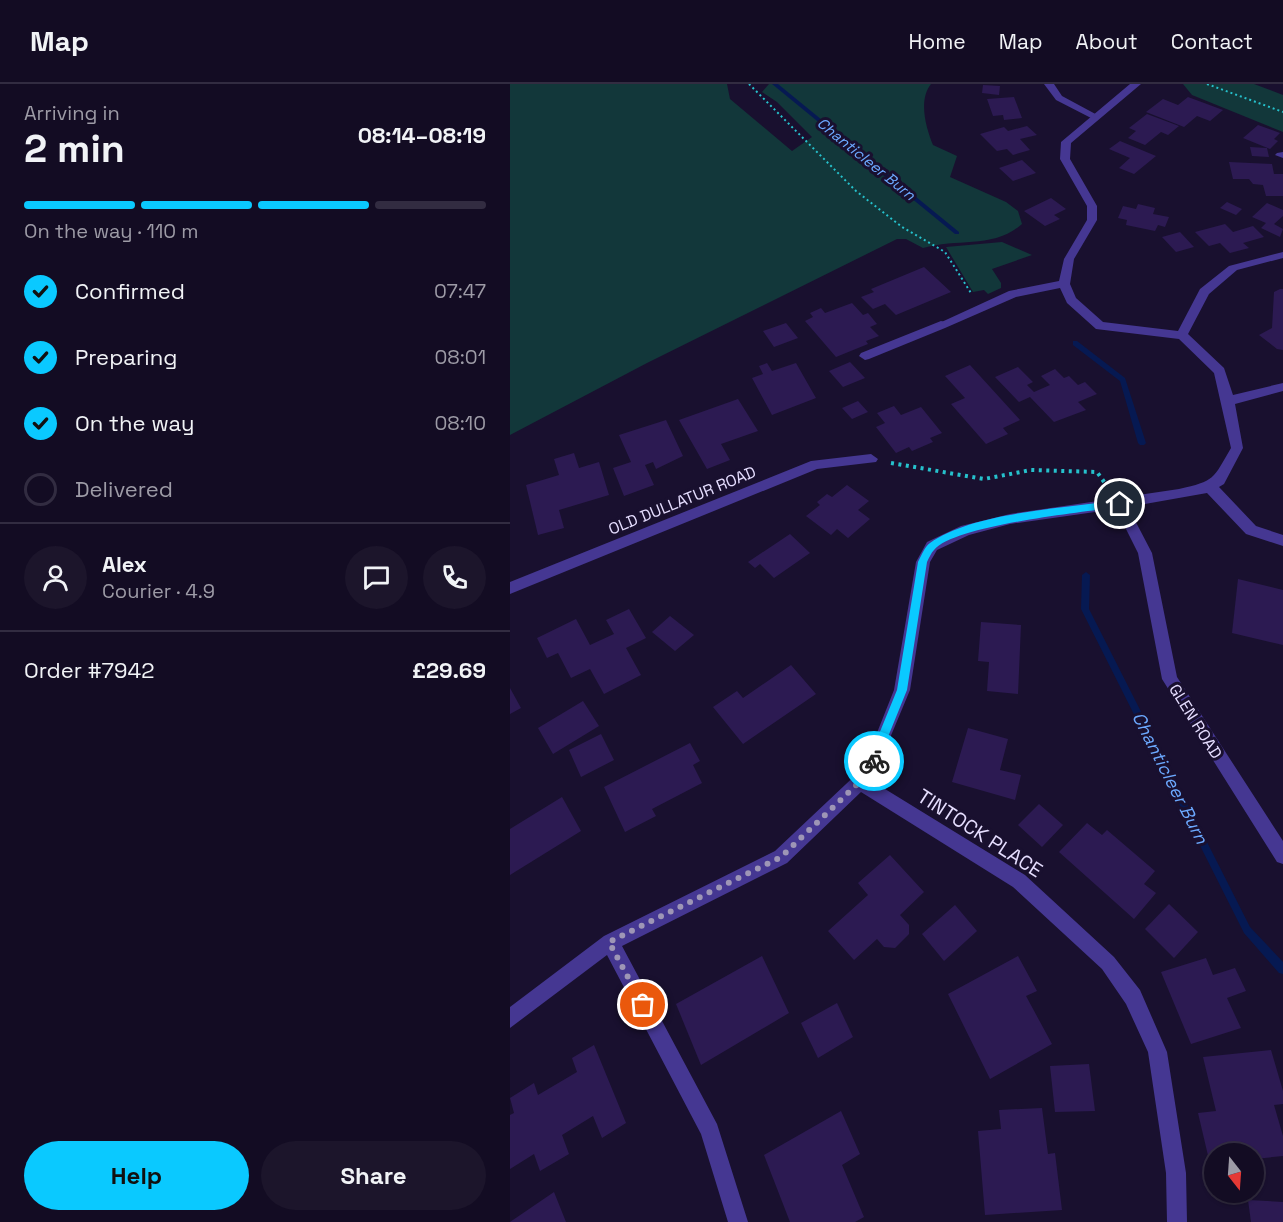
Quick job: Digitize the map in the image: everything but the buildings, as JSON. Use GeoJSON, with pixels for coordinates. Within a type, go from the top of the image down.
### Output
{"type":"FeatureCollection","features":[{"type":"Feature","properties":{"kind":"street"},"geometry":{"type":"LineString","coordinates":[[1049,84],[1059,98],[1096,117]]}},
{"type":"Feature","properties":{"kind":"street"},"geometry":{"type":"LineString","coordinates":[[510,1019],[609,942],[781,857],[869,773],[902,690],[923,562],[932,546],[966,530],[1010,519],[1120,504],[1210,487],[1219,480],[1237,448],[1220,371],[1182,335],[1117,330],[1100,326],[1071,300],[1064,284],[1069,259],[1092,220],[1092,206],[1065,159],[1066,142],[1136,84]]}},
{"type":"Feature","properties":{"kind":"street"},"geometry":{"type":"LineString","coordinates":[[1182,335],[1204,292],[1233,268],[1283,255]]}},
{"type":"Feature","properties":{"kind":"street"},"geometry":{"type":"LineString","coordinates":[[865,356],[1013,294],[1064,284]]}},
{"type":"Feature","properties":{"kind":"street"},"geometry":{"type":"LineString","coordinates":[[1228,400],[1283,387]]}},
{"type":"Feature","properties":{"kind":"street","name":"OLD DULLATUR ROAD"},"geometry":{"type":"LineString","coordinates":[[510,588],[816,464],[871,459]]}},
{"type":"Feature","properties":{"kind":"street"},"geometry":{"type":"LineString","coordinates":[[1210,487],[1251,530],[1283,541]]}},
{"type":"Feature","properties":{"kind":"street","name":"GLEN ROAD"},"geometry":{"type":"LineString","coordinates":[[1120,504],[1145,553],[1170,679],[1283,856]]}},
{"type":"Feature","properties":{"kind":"street","name":"TINTOCK PLACE"},"geometry":{"type":"LineString","coordinates":[[859,782],[1019,881],[1108,963],[1133,997],[1157,1052],[1176,1173],[1177,1222]]}},
{"type":"Feature","properties":{"kind":"street"},"geometry":{"type":"LineString","coordinates":[[609,942],[710,1131],[738,1222]]}},
{"type":"Feature","properties":{"kind":"path"},"geometry":{"type":"LineString","coordinates":[[749,84],[856,191],[902,227],[945,252],[969,291],[986,307]]}},
{"type":"Feature","properties":{"kind":"path"},"geometry":{"type":"LineString","coordinates":[[1207,84],[1283,112]]}},
{"type":"Feature","properties":{"kind":"path"},"geometry":{"type":"LineString","coordinates":[[871,459],[984,479],[1031,470],[1097,472],[1120,504]]}},
{"type":"Feature","properties":{"kind":"green space"},"geometry":{"type":"Polygon","coordinates":[[[510,84],[727,84],[730,99],[792,151],[812,137],[777,102],[762,92],[769,84],[931,84],[925,98],[926,122],[933,145],[957,156],[950,177],[1006,202],[1018,211],[1022,224],[1011,232],[988,240],[923,248],[906,239],[897,239],[647,363],[510,435],[510,84]]]}},
{"type":"Feature","properties":{"kind":"green space"},"geometry":{"type":"Polygon","coordinates":[[[1183,84],[1254,84],[1283,95],[1283,132],[1192,95],[1183,84]]]}},
{"type":"Feature","properties":{"kind":"green space"},"geometry":{"type":"Polygon","coordinates":[[[1002,242],[1032,255],[992,269],[1001,283],[1001,288],[988,294],[984,290],[973,292],[946,247],[1002,242]]]}},
{"type":"Feature","properties":{"kind":"waterway","name":"Chanticleer Burn"},"geometry":{"type":"LineString","coordinates":[[775,84],[957,233]]}},
{"type":"Feature","properties":{"kind":"waterway","name":"Chanticleer Burn"},"geometry":{"type":"LineString","coordinates":[[1075,343],[1123,380],[1142,443]]}},
{"type":"Feature","properties":{"kind":"waterway","name":"Chanticleer Burn"},"geometry":{"type":"LineString","coordinates":[[1086,575],[1085,609],[1247,930],[1283,969]]}},
{"type":"Feature","properties":{"kind":"way so far"},"geometry":{"type":"LineString","coordinates":[[643,1005],[609,942],[781,857],[869,773],[874,761]]}},
{"type":"Feature","properties":{"kind":"route"},"geometry":{"type":"LineString","coordinates":[[874,761],[902,690],[923,562],[932,546],[966,530],[1010,519],[1120,504]]}}]}
